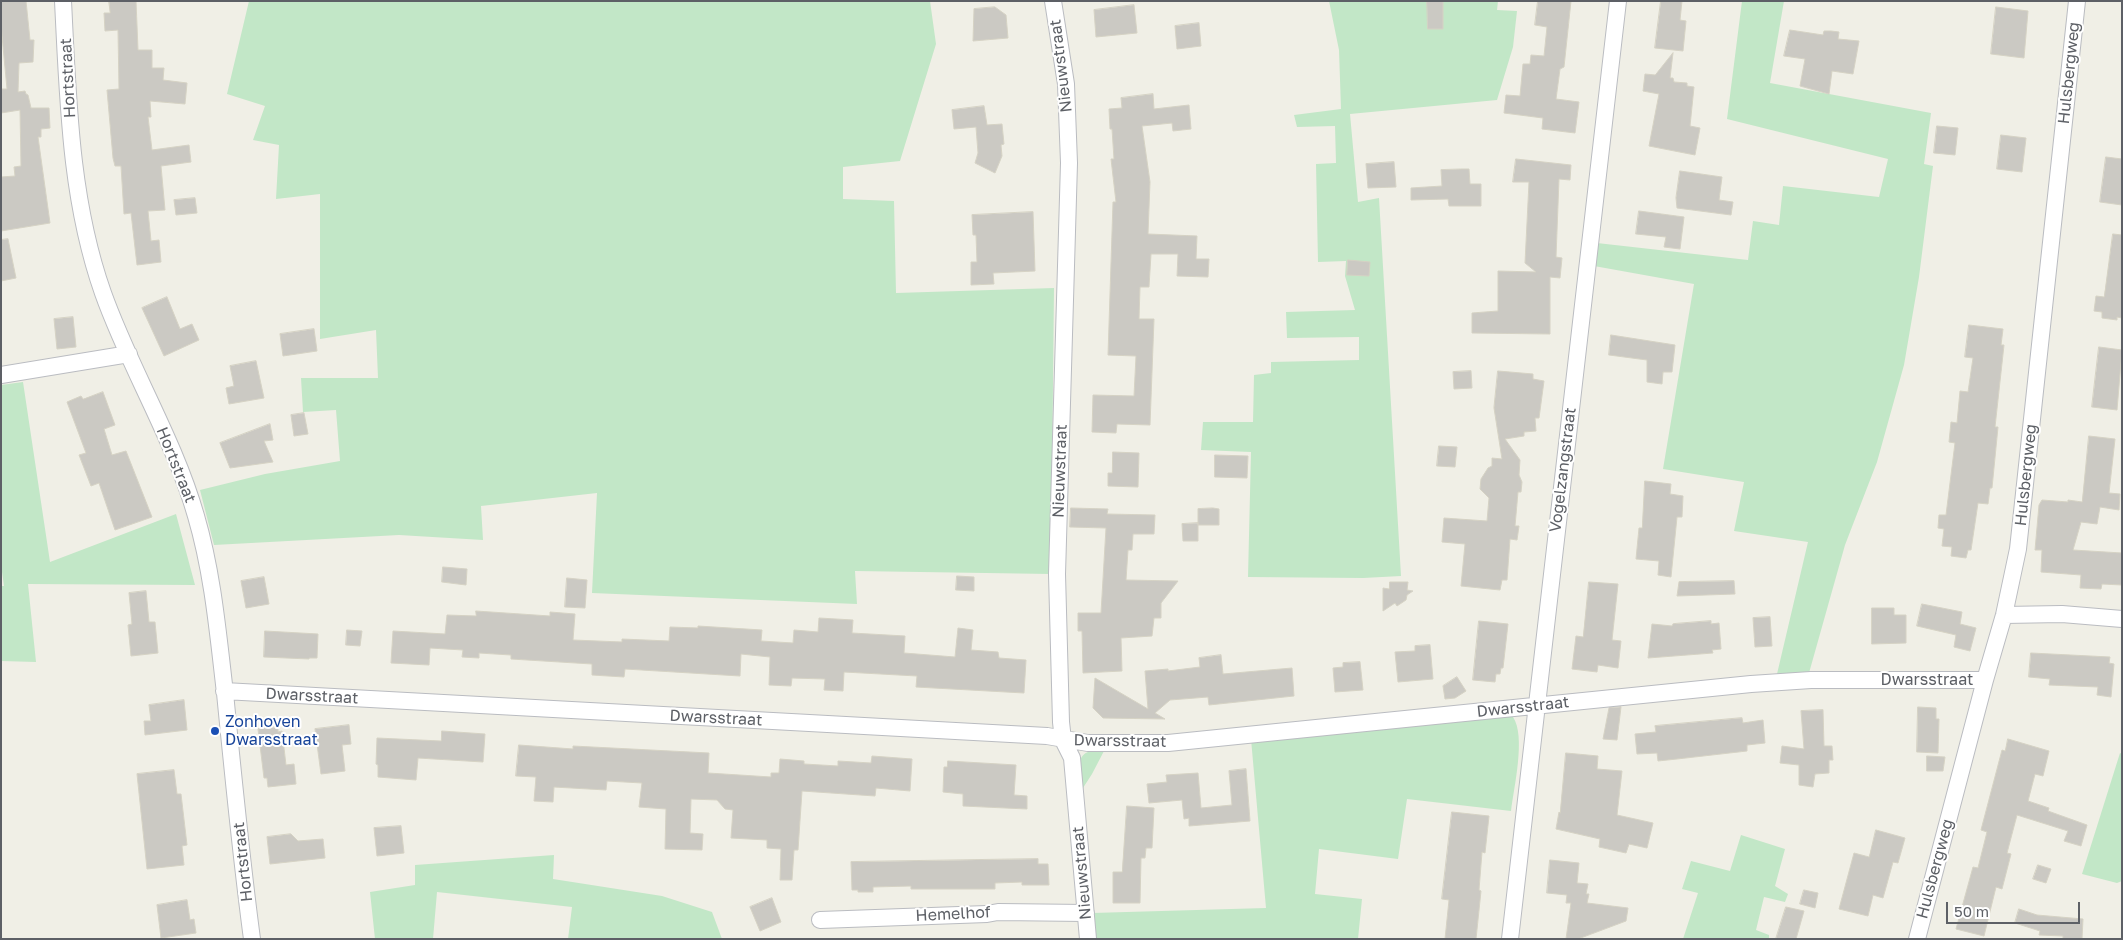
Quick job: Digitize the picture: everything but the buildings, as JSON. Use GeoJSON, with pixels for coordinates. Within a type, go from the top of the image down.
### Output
{"type":"FeatureCollection","features":[{"type":"Feature","properties":{"kind":"street","name":"Hortstraat"},"geometry":{"type":"LineString","coordinates":[[64,1],[72,151],[79,201],[103,292],[182,476],[196,517],[215,601],[252,939]]}},
{"type":"Feature","properties":{"kind":"street","name":"Nieuwstraat"},"geometry":{"type":"LineString","coordinates":[[1053,1],[1066,84],[1069,162],[1057,574],[1061,722],[1063,740],[1072,758],[1088,939]]}},
{"type":"Feature","properties":{"kind":"street","name":"Vogelzangstraat"},"geometry":{"type":"LineString","coordinates":[[1510,939],[1618,1]]}},
{"type":"Feature","properties":{"kind":"street","name":"Hulsbergweg"},"geometry":{"type":"LineString","coordinates":[[1917,939],[2004,615],[2018,549],[2077,1]]}},
{"type":"Feature","properties":{"kind":"street"},"geometry":{"type":"LineString","coordinates":[[1,375],[129,354]]}},
{"type":"Feature","properties":{"kind":"street"},"geometry":{"type":"LineString","coordinates":[[2004,615],[2062,614],[2122,619]]}},
{"type":"Feature","properties":{"kind":"street","name":"Dwarsstraat"},"geometry":{"type":"LineString","coordinates":[[224,691],[1048,736],[1088,743],[1168,743],[1811,680],[1985,680]]}},
{"type":"Feature","properties":{"kind":"street","name":"Hemelhof"},"geometry":{"type":"LineString","coordinates":[[820,920],[987,914],[998,912],[1086,913]]}},
{"type":"Feature","properties":{"kind":"green space"},"geometry":{"type":"Polygon","coordinates":[[[249,1],[930,1],[936,44],[900,161],[843,167],[843,199],[894,201],[896,293],[1054,288],[1051,574],[855,571],[857,604],[592,593],[597,493],[481,506],[483,540],[399,535],[214,545],[200,490],[265,474],[340,461],[336,410],[303,412],[301,378],[378,378],[376,330],[320,339],[320,194],[276,199],[279,145],[253,140],[265,106],[227,94],[249,1]]]}},
{"type":"Feature","properties":{"kind":"green space"},"geometry":{"type":"Polygon","coordinates":[[[1329,1],[1498,1],[1497,10],[1517,11],[1513,47],[1497,100],[1350,114],[1358,202],[1379,198],[1401,576],[1363,578],[1248,577],[1251,452],[1201,450],[1203,422],[1253,422],[1254,375],[1271,373],[1271,362],[1359,360],[1359,337],[1287,338],[1286,312],[1355,310],[1345,276],[1346,261],[1318,262],[1316,164],[1336,163],[1335,126],[1297,127],[1294,115],[1341,109],[1339,50],[1329,1]]]}},
{"type":"Feature","properties":{"kind":"green space"},"geometry":{"type":"Polygon","coordinates":[[[1742,1],[1784,1],[1770,83],[1931,113],[1924,164],[1933,166],[1919,277],[1904,365],[1877,462],[1845,545],[1809,673],[1777,674],[1808,542],[1734,531],[1744,482],[1663,469],[1694,284],[1594,266],[1597,243],[1748,260],[1753,221],[1779,225],[1783,186],[1879,197],[1888,159],[1727,119],[1742,1]]]}},
{"type":"Feature","properties":{"kind":"green space"},"geometry":{"type":"Polygon","coordinates":[[[23,382],[50,562],[176,514],[195,585],[28,584],[36,662],[1,661],[1,586],[4,586],[1,565],[1,385],[23,382]]]}},
{"type":"Feature","properties":{"kind":"green space"},"geometry":{"type":"Polygon","coordinates":[[[1502,715],[1513,717],[1519,736],[1518,762],[1511,811],[1407,799],[1398,859],[1319,849],[1315,894],[1362,899],[1358,939],[1093,939],[1092,913],[1266,908],[1251,739],[1502,715]]]}},
{"type":"Feature","properties":{"kind":"green space"},"geometry":{"type":"Polygon","coordinates":[[[1104,751],[1081,791],[1080,762],[1085,753],[1104,751]]]}},
{"type":"Feature","properties":{"kind":"green space"},"geometry":{"type":"Polygon","coordinates":[[[2120,753],[2122,754],[2122,881],[2117,883],[2082,874],[2120,753]]]}},
{"type":"Feature","properties":{"kind":"green space"},"geometry":{"type":"Polygon","coordinates":[[[1741,835],[1785,849],[1775,886],[1788,894],[1785,902],[1764,897],[1756,930],[1769,935],[1769,939],[1683,939],[1698,893],[1682,889],[1691,861],[1730,871],[1741,835]]]}},
{"type":"Feature","properties":{"kind":"green space"},"geometry":{"type":"Polygon","coordinates":[[[554,855],[553,879],[662,896],[712,912],[722,939],[568,939],[572,907],[437,892],[433,939],[375,939],[370,892],[415,885],[415,865],[554,855]]]}},
{"type":"Feature","properties":{"kind":"place","name":"Zonhoven Dwarsstraat"},"geometry":{"type":"Point","coordinates":[215,731]}}]}
